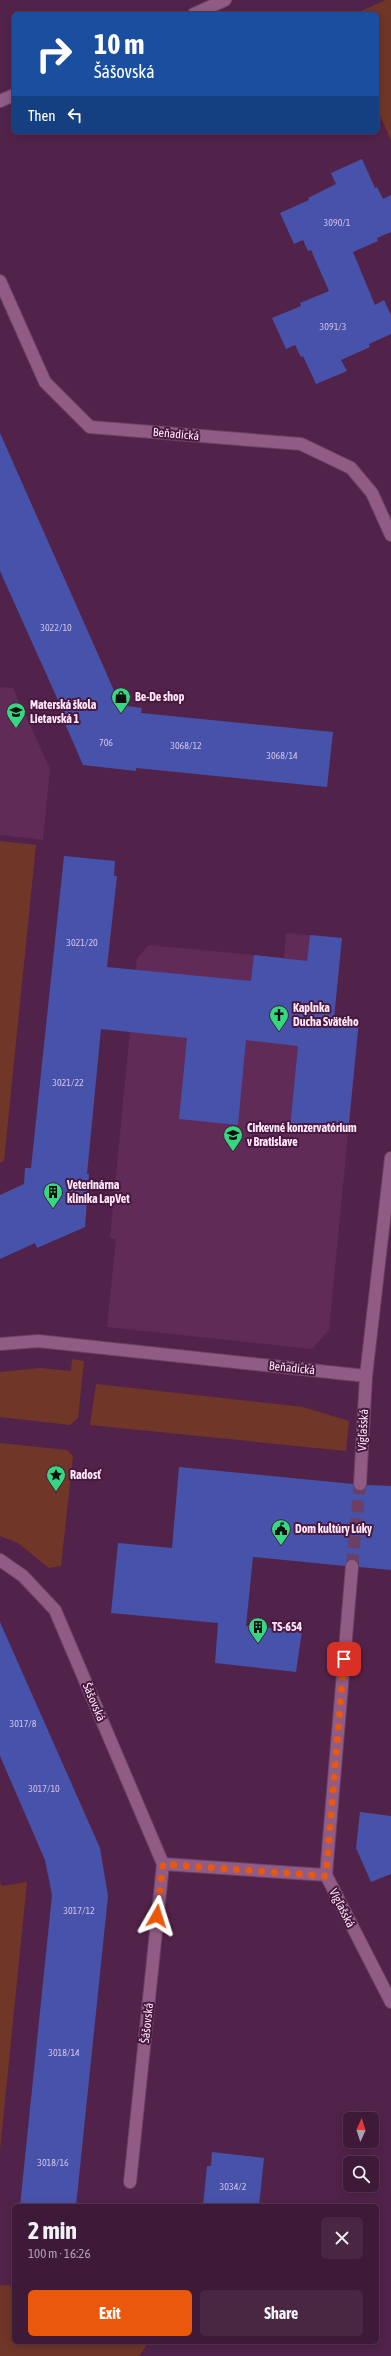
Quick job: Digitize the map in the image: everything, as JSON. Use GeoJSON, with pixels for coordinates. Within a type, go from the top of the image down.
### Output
{"type":"FeatureCollection","features":[{"type":"Feature","properties":{"kind":"street"},"geometry":{"type":"LineString","coordinates":[[198,12],[225,0]]}},
{"type":"Feature","properties":{"kind":"street"},"geometry":{"type":"LineString","coordinates":[[0,101],[12,96]]}},
{"type":"Feature","properties":{"kind":"street","name":"Beňadická"},"geometry":{"type":"LineString","coordinates":[[0,281],[45,382],[90,427],[301,444],[351,468],[372,493],[391,535]]}},
{"type":"Feature","properties":{"kind":"street"},"geometry":{"type":"LineString","coordinates":[[366,1376],[391,1158]]}},
{"type":"Feature","properties":{"kind":"street","name":"Beňadická"},"geometry":{"type":"LineString","coordinates":[[0,1344],[38,1341],[366,1376]]}},
{"type":"Feature","properties":{"kind":"street","name":"Vígľašská"},"geometry":{"type":"LineString","coordinates":[[360,1484],[366,1376]]}},
{"type":"Feature","properties":{"kind":"street","name":"Šášovská"},"geometry":{"type":"LineString","coordinates":[[0,1560],[23,1576],[55,1610],[163,1864],[130,2182]]}},
{"type":"Feature","properties":{"kind":"street","name":"Vígľašská"},"geometry":{"type":"LineString","coordinates":[[352,1566],[326,1876],[391,2002]]}},
{"type":"Feature","properties":{"kind":"street"},"geometry":{"type":"LineString","coordinates":[[163,1864],[326,1876]]}},
{"type":"Feature","properties":{"kind":"shaded area"},"geometry":{"type":"Polygon","coordinates":[[[386,0],[391,0],[391,140],[379,113],[379,12],[359,12],[386,0]]]}},
{"type":"Feature","properties":{"kind":"shaded area","name":"Materská škola Lietavská 1"},"geometry":{"type":"Polygon","coordinates":[[[0,687],[13,688],[50,769],[43,840],[0,835],[0,687]]]}},
{"type":"Feature","properties":{"kind":"shaded area"},"geometry":{"type":"Polygon","coordinates":[[[0,841],[36,845],[4,1161],[0,1163],[0,841]]]}},
{"type":"Feature","properties":{"kind":"shaded area","name":"Cirkevné konzervatórium v Bratislave"},"geometry":{"type":"Polygon","coordinates":[[[286,933],[342,938],[334,1017],[359,1020],[329,1330],[312,1349],[107,1327],[116,1239],[110,1238],[137,958],[149,945],[284,958],[286,933]]]}},
{"type":"Feature","properties":{"kind":"shaded area"},"geometry":{"type":"Polygon","coordinates":[[[72,1359],[84,1361],[78,1418],[70,1425],[0,1417],[0,1372],[40,1368],[71,1371],[72,1359]]]}},
{"type":"Feature","properties":{"kind":"shaded area"},"geometry":{"type":"Polygon","coordinates":[[[96,1384],[303,1407],[349,1421],[346,1451],[90,1425],[96,1384]]]}},
{"type":"Feature","properties":{"kind":"shaded area"},"geometry":{"type":"Polygon","coordinates":[[[0,1443],[67,1450],[73,1456],[61,1566],[49,1568],[18,1543],[0,1536],[0,1443]]]}},
{"type":"Feature","properties":{"kind":"shaded area"},"geometry":{"type":"Polygon","coordinates":[[[0,1882],[2,1886],[27,1882],[0,2150],[0,1882]]]}},
{"type":"Feature","properties":{"kind":"shaded area"},"geometry":{"type":"Polygon","coordinates":[[[0,2285],[12,2286],[12,2344],[148,2344],[139,2356],[0,2356],[0,2285]]]}},
{"type":"Feature","properties":{"kind":"building"},"geometry":{"type":"Polygon","coordinates":[[[362,159],[375,188],[377,187],[383,199],[391,195],[391,232],[377,238],[378,241],[353,252],[375,305],[384,300],[391,315],[391,334],[369,344],[370,347],[341,360],[347,371],[316,384],[303,356],[301,357],[295,345],[286,349],[272,318],[301,306],[300,303],[329,291],[311,250],[308,251],[303,240],[294,244],[280,213],[309,200],[308,198],[336,184],[331,173],[362,159]]]}},
{"type":"Feature","properties":{"kind":"building"},"geometry":{"type":"Polygon","coordinates":[[[0,433],[116,695],[121,692],[127,706],[142,708],[141,713],[333,732],[327,787],[136,768],[136,771],[83,765],[63,719],[66,718],[0,571],[0,433]]]}},
{"type":"Feature","properties":{"kind":"building"},"geometry":{"type":"Polygon","coordinates":[[[64,856],[115,861],[114,876],[117,876],[107,967],[251,981],[254,955],[307,961],[310,935],[342,938],[334,1018],[359,1020],[348,1133],[290,1128],[298,1046],[246,1040],[238,1125],[179,1119],[187,1038],[101,1029],[87,1174],[89,1174],[85,1227],[37,1248],[35,1243],[0,1259],[0,1195],[24,1184],[25,1168],[31,1168],[64,856]]]}},
{"type":"Feature","properties":{"kind":"building","name":"Dom kultúry Lúky"},"geometry":{"type":"Polygon","coordinates":[[[179,1467],[353,1484],[354,1488],[359,1491],[364,1490],[367,1485],[391,1486],[391,1570],[359,1567],[359,1562],[353,1559],[348,1559],[345,1566],[253,1557],[246,1626],[302,1631],[296,1672],[215,1663],[218,1623],[111,1613],[118,1543],[172,1548],[179,1467]]]}},
{"type":"Feature","properties":{"kind":"building"},"geometry":{"type":"Polygon","coordinates":[[[0,1622],[100,1848],[108,1896],[76,2204],[20,2204],[52,1895],[45,1860],[0,1756],[0,1622]]]}},
{"type":"Feature","properties":{"kind":"building"},"geometry":{"type":"Polygon","coordinates":[[[360,1812],[391,1816],[391,1874],[371,1882],[356,1848],[360,1812]]]}},
{"type":"Feature","properties":{"kind":"building"},"geometry":{"type":"Polygon","coordinates":[[[212,2152],[264,2158],[259,2204],[203,2204],[207,2166],[211,2166],[212,2152]]]}},
{"type":"Feature","properties":{"kind":"tunnel"},"geometry":{"type":"LineString","coordinates":[[352,1566],[360,1484]]}},
{"type":"Feature","properties":{"kind":"place","name":"Be-De shop"},"geometry":{"type":"Point","coordinates":[121,714]}},
{"type":"Feature","properties":{"kind":"place","name":"Materská škola Lietavská 1"},"geometry":{"type":"Point","coordinates":[16,729]}},
{"type":"Feature","properties":{"kind":"place","name":"Kaplnka Ducha Svätého"},"geometry":{"type":"Point","coordinates":[279,1032]}},
{"type":"Feature","properties":{"kind":"place","name":"Cirkevné konzervatórium v Bratislave"},"geometry":{"type":"Point","coordinates":[233,1152]}},
{"type":"Feature","properties":{"kind":"place","name":"Veterinárna klinika LapVet"},"geometry":{"type":"Point","coordinates":[53,1209]}},
{"type":"Feature","properties":{"kind":"place","name":"Radosť"},"geometry":{"type":"Point","coordinates":[56,1492]}},
{"type":"Feature","properties":{"kind":"place","name":"Dom kultúry Lúky"},"geometry":{"type":"Point","coordinates":[281,1546]}},
{"type":"Feature","properties":{"kind":"place","name":"TS-654"},"geometry":{"type":"Point","coordinates":[258,1644]}},
{"type":"Feature","properties":{"kind":"route"},"geometry":{"type":"LineString","coordinates":[[157,1916],[163,1864],[326,1876],[344,1659]]}}]}
